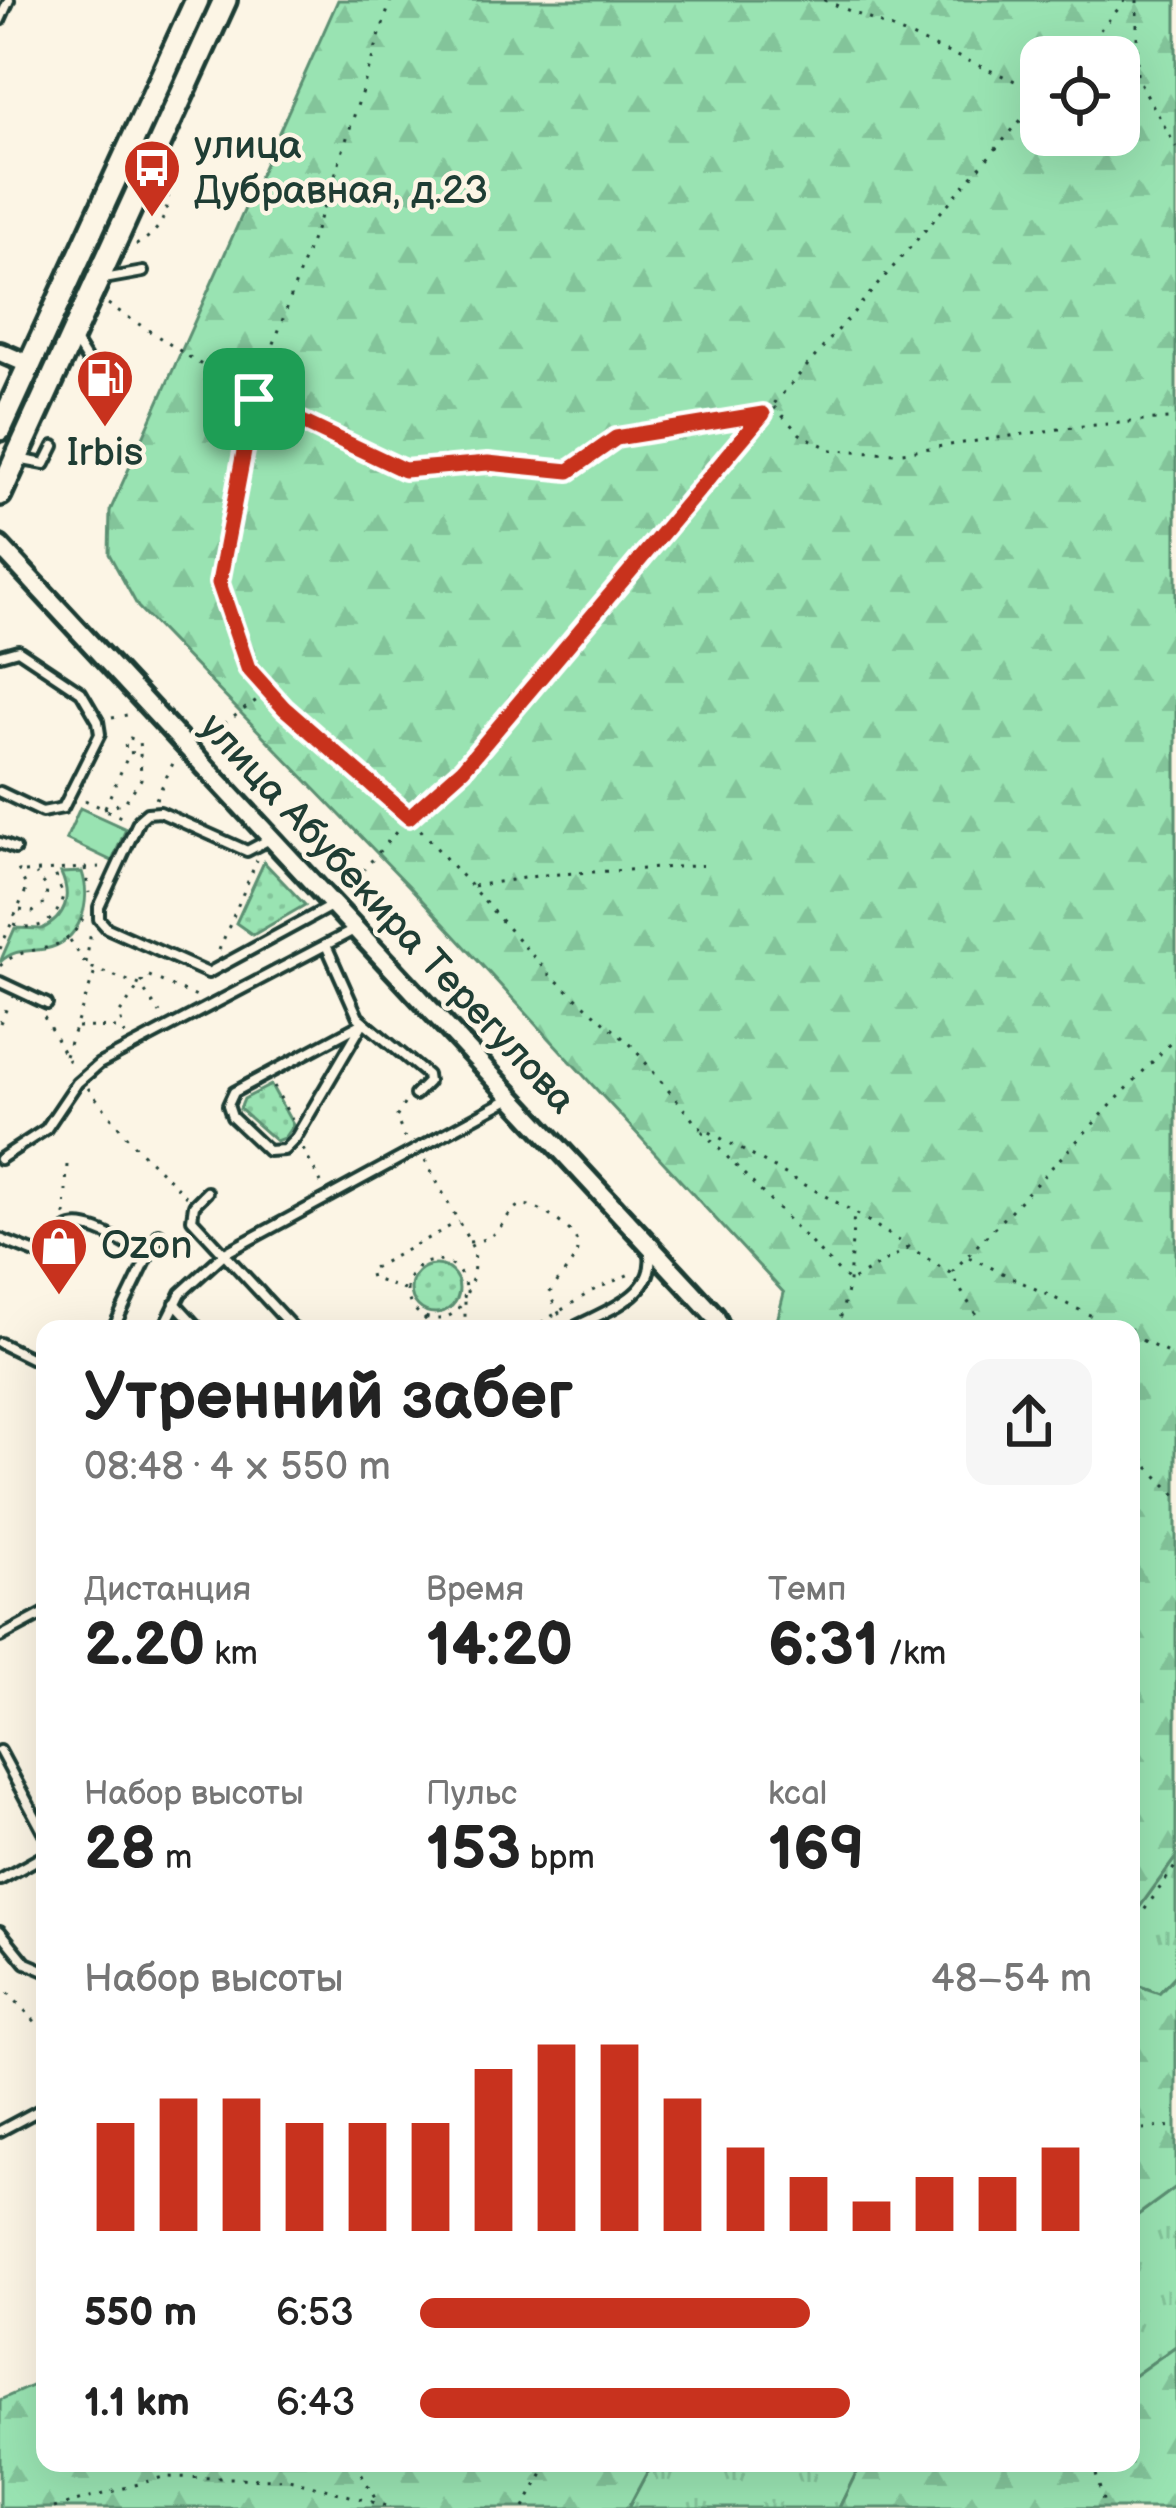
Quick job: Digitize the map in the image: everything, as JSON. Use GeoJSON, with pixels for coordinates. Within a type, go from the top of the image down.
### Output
{"type":"FeatureCollection","features":[{"type":"Feature","properties":{"kind":"street"},"geometry":{"type":"LineString","coordinates":[[0,429],[197,0]]}},
{"type":"Feature","properties":{"kind":"street"},"geometry":{"type":"LineString","coordinates":[[0,494],[225,0]]}},
{"type":"Feature","properties":{"kind":"street"},"geometry":{"type":"LineString","coordinates":[[0,352],[53,375]]}},
{"type":"Feature","properties":{"kind":"street","name":"улица Абубекира Терегулова"},"geometry":{"type":"LineString","coordinates":[[0,546],[512,1097],[650,1254],[717,1320]]}},
{"type":"Feature","properties":{"kind":"lane"},"geometry":{"type":"LineString","coordinates":[[0,20],[9,0]]}},
{"type":"Feature","properties":{"kind":"lane"},"geometry":{"type":"LineString","coordinates":[[94,287],[143,272]]}},
{"type":"Feature","properties":{"kind":"lane"},"geometry":{"type":"LineString","coordinates":[[70,337],[90,365]]}},
{"type":"Feature","properties":{"kind":"lane"},"geometry":{"type":"LineString","coordinates":[[15,458],[45,464],[54,446]]}},
{"type":"Feature","properties":{"kind":"lane"},"geometry":{"type":"LineString","coordinates":[[0,655],[18,650],[81,692],[100,734],[63,808],[49,813],[0,792]]}},
{"type":"Feature","properties":{"kind":"lane"},"geometry":{"type":"LineString","coordinates":[[271,838],[254,850],[242,850],[160,812],[150,812],[138,824],[99,908],[99,919],[107,928],[208,973],[333,905]]}},
{"type":"Feature","properties":{"kind":"lane"},"geometry":{"type":"LineString","coordinates":[[0,843],[15,849]]}},
{"type":"Feature","properties":{"kind":"lane"},"geometry":{"type":"LineString","coordinates":[[0,1159],[41,1134],[81,1078],[356,929]]}},
{"type":"Feature","properties":{"kind":"lane"},"geometry":{"type":"LineString","coordinates":[[326,945],[363,1023],[427,1075],[428,1082],[415,1095]]}},
{"type":"Feature","properties":{"kind":"lane"},"geometry":{"type":"LineString","coordinates":[[0,982],[47,1004]]}},
{"type":"Feature","properties":{"kind":"lane"},"geometry":{"type":"LineString","coordinates":[[363,1023],[298,1135],[284,1150],[272,1152],[230,1114],[234,1092],[363,1023]]}},
{"type":"Feature","properties":{"kind":"lane"},"geometry":{"type":"LineString","coordinates":[[167,1320],[175,1303],[225,1253],[512,1097]]}},
{"type":"Feature","properties":{"kind":"lane"},"geometry":{"type":"LineString","coordinates":[[207,1192],[194,1205],[192,1219],[286,1320]]}},
{"type":"Feature","properties":{"kind":"lane"},"geometry":{"type":"LineString","coordinates":[[0,1239],[38,1254],[51,1249],[65,1230],[80,1226],[148,1256]]}},
{"type":"Feature","properties":{"kind":"lane"},"geometry":{"type":"LineString","coordinates":[[117,1320],[158,1234]]}},
{"type":"Feature","properties":{"kind":"lane"},"geometry":{"type":"LineString","coordinates":[[586,1320],[639,1291],[650,1254]]}},
{"type":"Feature","properties":{"kind":"lane"},"geometry":{"type":"LineString","coordinates":[[175,1303],[191,1320]]}},
{"type":"Feature","properties":{"kind":"lane"},"geometry":{"type":"LineString","coordinates":[[0,1343],[36,1361]]}},
{"type":"Feature","properties":{"kind":"lane"},"geometry":{"type":"LineString","coordinates":[[0,1637],[36,1618]]}},
{"type":"Feature","properties":{"kind":"lane"},"geometry":{"type":"LineString","coordinates":[[0,1751],[36,1818]]}},
{"type":"Feature","properties":{"kind":"lane"},"geometry":{"type":"LineString","coordinates":[[0,1880],[36,1860]]}},
{"type":"Feature","properties":{"kind":"lane"},"geometry":{"type":"LineString","coordinates":[[0,1931],[26,1963],[36,1967]]}},
{"type":"Feature","properties":{"kind":"lane"},"geometry":{"type":"LineString","coordinates":[[0,2131],[36,2112]]}},
{"type":"Feature","properties":{"kind":"path"},"geometry":{"type":"LineString","coordinates":[[391,0],[336,172],[254,399],[219,583],[248,668],[409,817],[549,974],[631,1045],[697,1125],[849,1282]]}},
{"type":"Feature","properties":{"kind":"path"},"geometry":{"type":"LineString","coordinates":[[824,0],[1020,85]]}},
{"type":"Feature","properties":{"kind":"path"},"geometry":{"type":"LineString","coordinates":[[1094,36],[1126,0]]}},
{"type":"Feature","properties":{"kind":"path"},"geometry":{"type":"LineString","coordinates":[[1137,0],[1137,77],[1176,147]]}},
{"type":"Feature","properties":{"kind":"path"},"geometry":{"type":"LineString","coordinates":[[333,905],[409,817],[463,769],[1020,118]]}},
{"type":"Feature","properties":{"kind":"path"},"geometry":{"type":"LineString","coordinates":[[94,287],[254,399],[404,470],[488,463],[569,471],[616,438],[763,414]]}},
{"type":"Feature","properties":{"kind":"path"},"geometry":{"type":"LineString","coordinates":[[772,406],[800,434],[832,450],[895,453],[1073,427],[1168,419],[1176,423]]}},
{"type":"Feature","properties":{"kind":"path"},"geometry":{"type":"LineString","coordinates":[[150,812],[186,746],[268,691]]}},
{"type":"Feature","properties":{"kind":"path"},"geometry":{"type":"LineString","coordinates":[[98,722],[152,709]]}},
{"type":"Feature","properties":{"kind":"path"},"geometry":{"type":"LineString","coordinates":[[104,808],[125,802],[139,786],[143,772],[139,740],[130,738],[124,748],[129,755]]}},
{"type":"Feature","properties":{"kind":"path"},"geometry":{"type":"LineString","coordinates":[[104,808],[129,755],[140,752]]}},
{"type":"Feature","properties":{"kind":"path"},"geometry":{"type":"LineString","coordinates":[[73,794],[138,824]]}},
{"type":"Feature","properties":{"kind":"path"},"geometry":{"type":"LineString","coordinates":[[0,949],[27,888],[13,860],[15,849]]}},
{"type":"Feature","properties":{"kind":"path"},"geometry":{"type":"LineString","coordinates":[[208,973],[256,868],[254,850]]}},
{"type":"Feature","properties":{"kind":"path"},"geometry":{"type":"LineString","coordinates":[[471,887],[542,875],[710,865]]}},
{"type":"Feature","properties":{"kind":"path"},"geometry":{"type":"LineString","coordinates":[[23,872],[118,866]]}},
{"type":"Feature","properties":{"kind":"path"},"geometry":{"type":"LineString","coordinates":[[85,868],[89,896]]}},
{"type":"Feature","properties":{"kind":"path"},"geometry":{"type":"LineString","coordinates":[[12,923],[35,927],[54,917],[63,895],[54,871]]}},
{"type":"Feature","properties":{"kind":"path"},"geometry":{"type":"LineString","coordinates":[[18,910],[33,912],[46,902],[47,887],[34,872]]}},
{"type":"Feature","properties":{"kind":"path"},"geometry":{"type":"LineString","coordinates":[[0,966],[14,955],[46,951],[69,938],[87,907]]}},
{"type":"Feature","properties":{"kind":"path"},"geometry":{"type":"LineString","coordinates":[[86,965],[89,935],[99,919]]}},
{"type":"Feature","properties":{"kind":"path"},"geometry":{"type":"LineString","coordinates":[[69,938],[86,965],[139,985],[168,1028]]}},
{"type":"Feature","properties":{"kind":"path"},"geometry":{"type":"LineString","coordinates":[[64,1058],[95,969]]}},
{"type":"Feature","properties":{"kind":"path"},"geometry":{"type":"LineString","coordinates":[[131,1048],[119,1014],[152,974],[212,1005]]}},
{"type":"Feature","properties":{"kind":"path"},"geometry":{"type":"LineString","coordinates":[[0,1024],[10,1003]]}},
{"type":"Feature","properties":{"kind":"path"},"geometry":{"type":"LineString","coordinates":[[47,1004],[45,1022],[64,1058],[137,1148],[194,1205]]}},
{"type":"Feature","properties":{"kind":"path"},"geometry":{"type":"LineString","coordinates":[[75,1027],[121,1028]]}},
{"type":"Feature","properties":{"kind":"path"},"geometry":{"type":"LineString","coordinates":[[950,1273],[1176,1037]]}},
{"type":"Feature","properties":{"kind":"path"},"geometry":{"type":"LineString","coordinates":[[268,1074],[323,1186]]}},
{"type":"Feature","properties":{"kind":"path"},"geometry":{"type":"LineString","coordinates":[[406,1140],[397,1113],[415,1095]]}},
{"type":"Feature","properties":{"kind":"path"},"geometry":{"type":"LineString","coordinates":[[697,1125],[854,1212],[950,1273],[979,1320]]}},
{"type":"Feature","properties":{"kind":"path"},"geometry":{"type":"LineString","coordinates":[[419,1148],[476,1259],[465,1297],[453,1314],[443,1319],[422,1316]]}},
{"type":"Feature","properties":{"kind":"path"},"geometry":{"type":"LineString","coordinates":[[65,1230],[67,1164]]}},
{"type":"Feature","properties":{"kind":"path"},"geometry":{"type":"LineString","coordinates":[[469,1241],[491,1237],[511,1212],[526,1204],[537,1205],[573,1232],[578,1253],[550,1292],[563,1320]]}},
{"type":"Feature","properties":{"kind":"path"},"geometry":{"type":"LineString","coordinates":[[840,1320],[849,1282],[854,1212]]}},
{"type":"Feature","properties":{"kind":"path"},"geometry":{"type":"LineString","coordinates":[[406,1290],[368,1273],[458,1222]]}},
{"type":"Feature","properties":{"kind":"path"},"geometry":{"type":"LineString","coordinates":[[849,1282],[910,1247]]}},
{"type":"Feature","properties":{"kind":"path"},"geometry":{"type":"LineString","coordinates":[[547,1320],[650,1254]]}},
{"type":"Feature","properties":{"kind":"path"},"geometry":{"type":"LineString","coordinates":[[967,1256],[1100,1320]]}},
{"type":"Feature","properties":{"kind":"path"},"geometry":{"type":"LineString","coordinates":[[426,1320],[408,1301],[406,1290],[418,1266],[438,1260],[457,1268],[463,1277],[465,1320]]}},
{"type":"Feature","properties":{"kind":"path"},"geometry":{"type":"LineString","coordinates":[[1140,1339],[1176,1357]]}},
{"type":"Feature","properties":{"kind":"path"},"geometry":{"type":"LineString","coordinates":[[1140,1459],[1176,1496]]}},
{"type":"Feature","properties":{"kind":"path"},"geometry":{"type":"LineString","coordinates":[[1140,1916],[1176,1865]]}},
{"type":"Feature","properties":{"kind":"path"},"geometry":{"type":"LineString","coordinates":[[0,1984],[36,2022]]}},
{"type":"Feature","properties":{"kind":"path"},"geometry":{"type":"LineString","coordinates":[[1140,2129],[1176,2126]]}},
{"type":"Feature","properties":{"kind":"path"},"geometry":{"type":"LineString","coordinates":[[361,2472],[378,2504]]}},
{"type":"Feature","properties":{"kind":"path"},"geometry":{"type":"LineString","coordinates":[[524,2508],[543,2472]]}},
{"type":"Feature","properties":{"kind":"path"},"geometry":{"type":"LineString","coordinates":[[1095,2472],[1105,2508]]}},
{"type":"Feature","properties":{"kind":"path"},"geometry":{"type":"LineString","coordinates":[[54,2508],[163,2477],[289,2479],[393,2508]]}},
{"type":"Feature","properties":{"kind":"green space"},"geometry":{"type":"Polygon","coordinates":[[[338,0],[1176,0],[1176,1857],[1140,1907],[1140,1320],[777,1320],[784,1293],[410,887],[138,607],[109,554],[110,511],[338,0]]]}},
{"type":"Feature","properties":{"kind":"green space"},"geometry":{"type":"Polygon","coordinates":[[[80,808],[126,829],[112,861],[66,839],[80,808]]]}},
{"type":"Feature","properties":{"kind":"green space"},"geometry":{"type":"Polygon","coordinates":[[[264,862],[305,905],[253,935],[236,923],[264,862]]]}},
{"type":"Feature","properties":{"kind":"green space"},"geometry":{"type":"Polygon","coordinates":[[[82,872],[84,908],[67,938],[0,962],[15,928],[42,929],[61,912],[66,890],[61,873],[82,872]]]}},
{"type":"Feature","properties":{"kind":"green space"},"geometry":{"type":"Polygon","coordinates":[[[271,1085],[293,1125],[276,1141],[240,1109],[244,1099],[271,1085]]]}},
{"type":"Feature","properties":{"kind":"green space"},"geometry":{"type":"Polygon","coordinates":[[[435,1265],[452,1272],[459,1289],[452,1306],[435,1313],[418,1306],[411,1289],[418,1272],[435,1265]]]}},
{"type":"Feature","properties":{"kind":"green space"},"geometry":{"type":"Polygon","coordinates":[[[1176,1857],[1176,1975],[1159,1993],[1140,1986],[1140,1907],[1176,1857]]]}},
{"type":"Feature","properties":{"kind":"green space"},"geometry":{"type":"Polygon","coordinates":[[[1176,1975],[1176,2187],[1140,2213],[1140,1986],[1159,1993],[1176,1975]]]}},
{"type":"Feature","properties":{"kind":"green space"},"geometry":{"type":"Polygon","coordinates":[[[1176,2187],[1176,2346],[1140,2372],[1140,2213],[1176,2187]]]}},
{"type":"Feature","properties":{"kind":"green space"},"geometry":{"type":"Polygon","coordinates":[[[1176,2346],[1176,2508],[839,2508],[857,2472],[1140,2472],[1140,2372],[1176,2346]]]}},
{"type":"Feature","properties":{"kind":"green space"},"geometry":{"type":"Polygon","coordinates":[[[36,2384],[36,2472],[647,2472],[628,2508],[0,2508],[0,2400],[36,2384]]]}},
{"type":"Feature","properties":{"kind":"green space"},"geometry":{"type":"Polygon","coordinates":[[[647,2472],[857,2472],[839,2508],[628,2508],[647,2472]]]}},
{"type":"Feature","properties":{"kind":"place","name":"улица Дубравная, д.23"},"geometry":{"type":"Point","coordinates":[152,219]}},
{"type":"Feature","properties":{"kind":"place","name":"Irbis"},"geometry":{"type":"Point","coordinates":[105,429]}},
{"type":"Feature","properties":{"kind":"place","name":"Ozon"},"geometry":{"type":"Point","coordinates":[59,1297]}},
{"type":"Feature","properties":{"kind":"route"},"geometry":{"type":"LineString","coordinates":[[254,399],[404,470],[488,463],[569,471],[616,438],[763,414],[463,769],[409,817],[284,708],[248,668],[219,583],[254,399]]}}]}
